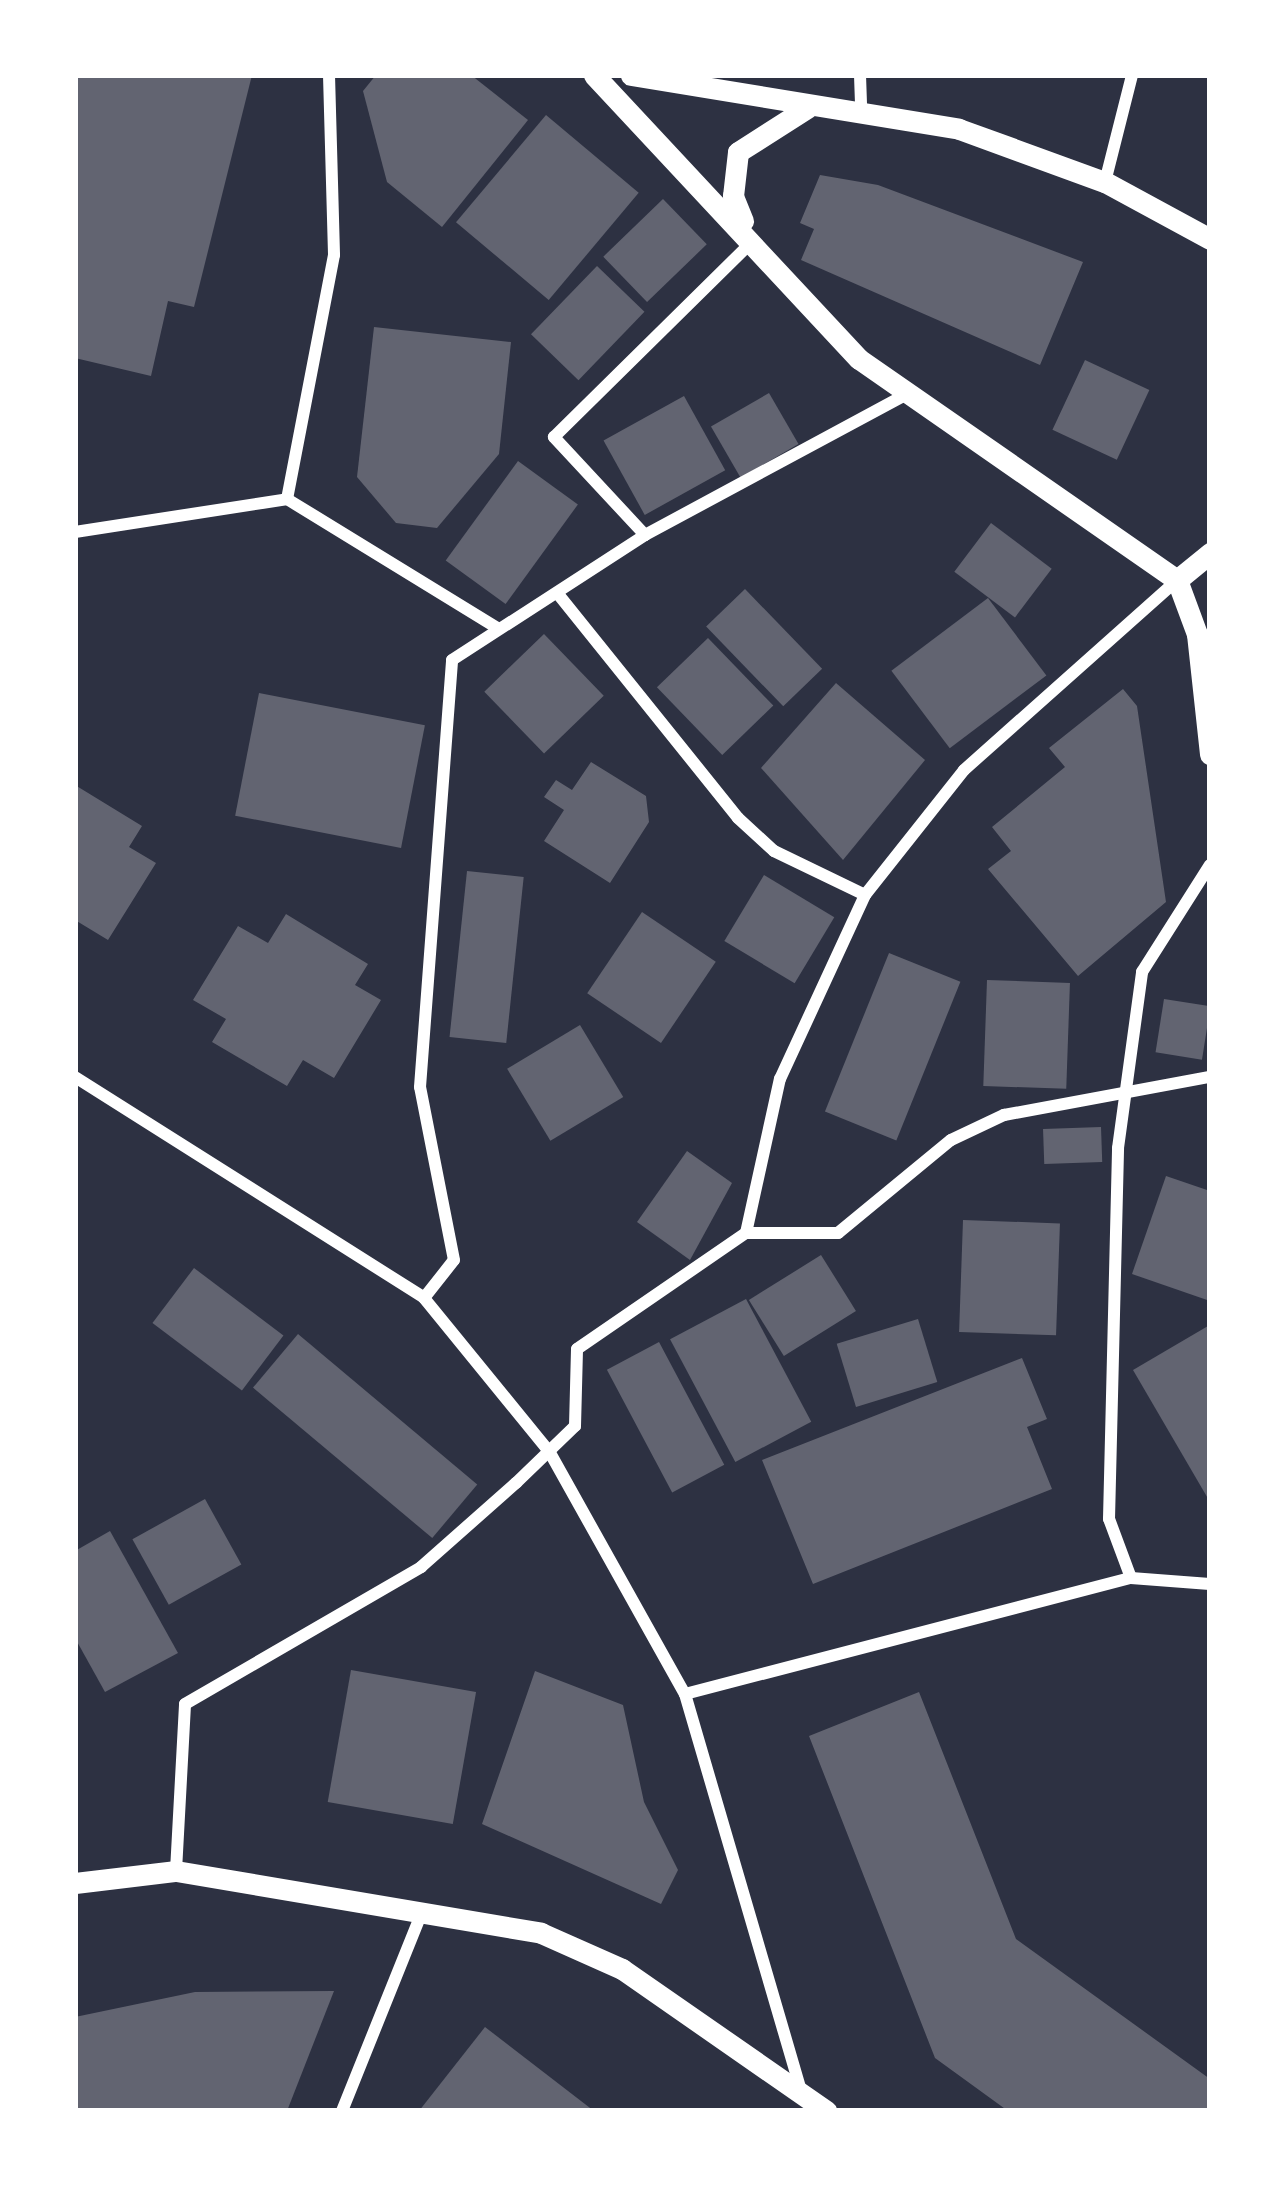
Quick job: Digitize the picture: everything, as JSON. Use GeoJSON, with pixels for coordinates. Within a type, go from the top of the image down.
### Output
{"type":"FeatureCollection","features":[{"type":"Feature","properties":{"kind":"street"},"geometry":{"type":"LineString","coordinates":[[287,500],[334,255],[329,75]]}},
{"type":"Feature","properties":{"kind":"street"},"geometry":{"type":"LineString","coordinates":[[594,75],[903,396],[1177,580],[1197,634],[1210,754]]}},
{"type":"Feature","properties":{"kind":"street"},"geometry":{"type":"LineString","coordinates":[[631,75],[959,129],[1105,182],[1210,239]]}},
{"type":"Feature","properties":{"kind":"street"},"geometry":{"type":"LineString","coordinates":[[860,75],[861,111]]}},
{"type":"Feature","properties":{"kind":"street"},"geometry":{"type":"LineString","coordinates":[[1105,182],[1132,75]]}},
{"type":"Feature","properties":{"kind":"street"},"geometry":{"type":"LineString","coordinates":[[752,243],[733,196],[738,152],[813,106]]}},
{"type":"Feature","properties":{"kind":"street"},"geometry":{"type":"LineString","coordinates":[[645,535],[554,437],[752,243]]}},
{"type":"Feature","properties":{"kind":"street"},"geometry":{"type":"LineString","coordinates":[[424,1298],[454,1260],[420,1087],[452,661],[496,627],[559,594],[645,535],[903,396]]}},
{"type":"Feature","properties":{"kind":"street"},"geometry":{"type":"LineString","coordinates":[[75,532],[287,500],[496,627]]}},
{"type":"Feature","properties":{"kind":"street"},"geometry":{"type":"LineString","coordinates":[[746,1233],[780,1079],[865,896],[964,770],[1210,553]]}},
{"type":"Feature","properties":{"kind":"street"},"geometry":{"type":"LineString","coordinates":[[559,594],[738,818],[774,851],[865,896]]}},
{"type":"Feature","properties":{"kind":"street"},"geometry":{"type":"LineString","coordinates":[[1131,1578],[1109,1519],[1112,1340],[1126,1092],[1142,972],[1210,866]]}},
{"type":"Feature","properties":{"kind":"street"},"geometry":{"type":"LineString","coordinates":[[75,1077],[424,1298],[549,1451],[685,1694],[801,2092]]}},
{"type":"Feature","properties":{"kind":"street"},"geometry":{"type":"LineString","coordinates":[[176,1871],[184,1704],[421,1568],[575,1426],[578,1349],[746,1233],[838,1234],[951,1140],[1004,1115],[1210,1077]]}},
{"type":"Feature","properties":{"kind":"street"},"geometry":{"type":"LineString","coordinates":[[685,1694],[1131,1578],[1210,1584]]}},
{"type":"Feature","properties":{"kind":"street"},"geometry":{"type":"LineString","coordinates":[[75,1883],[176,1871],[424,1907],[587,1950],[826,2111]]}},
{"type":"Feature","properties":{"kind":"street"},"geometry":{"type":"LineString","coordinates":[[342,2111],[424,1907]]}},
{"type":"Feature","properties":{"kind":"building"},"geometry":{"type":"Polygon","coordinates":[[[75,75],[252,75],[194,307],[168,301],[151,376],[75,358],[75,75]]]}},
{"type":"Feature","properties":{"kind":"building"},"geometry":{"type":"Polygon","coordinates":[[[376,75],[471,75],[528,120],[442,227],[387,182],[363,91],[376,75]]]}},
{"type":"Feature","properties":{"kind":"building"},"geometry":{"type":"Polygon","coordinates":[[[546,115],[639,193],[549,300],[456,222],[546,115]]]}},
{"type":"Feature","properties":{"kind":"building"},"geometry":{"type":"Polygon","coordinates":[[[820,175],[878,185],[1083,262],[1040,365],[801,260],[814,229],[800,223],[820,175]]]}},
{"type":"Feature","properties":{"kind":"building"},"geometry":{"type":"Polygon","coordinates":[[[663,199],[707,244],[647,302],[603,257],[663,199]]]}},
{"type":"Feature","properties":{"kind":"building"},"geometry":{"type":"Polygon","coordinates":[[[597,266],[644,312],[578,380],[531,334],[597,266]]]}},
{"type":"Feature","properties":{"kind":"building"},"geometry":{"type":"Polygon","coordinates":[[[374,327],[511,342],[499,454],[437,528],[396,523],[357,477],[374,327]]]}},
{"type":"Feature","properties":{"kind":"building"},"geometry":{"type":"Polygon","coordinates":[[[1085,360],[1149,390],[1117,460],[1052,430],[1085,360]]]}},
{"type":"Feature","properties":{"kind":"building"},"geometry":{"type":"Polygon","coordinates":[[[769,393],[798,444],[740,478],[711,427],[769,393]]]}},
{"type":"Feature","properties":{"kind":"building"},"geometry":{"type":"Polygon","coordinates":[[[684,396],[725,470],[645,515],[604,441],[684,396]]]}},
{"type":"Feature","properties":{"kind":"building"},"geometry":{"type":"Polygon","coordinates":[[[518,461],[578,504],[506,604],[446,561],[518,461]]]}},
{"type":"Feature","properties":{"kind":"building"},"geometry":{"type":"Polygon","coordinates":[[[991,523],[1052,569],[1015,617],[954,572],[991,523]]]}},
{"type":"Feature","properties":{"kind":"building"},"geometry":{"type":"Polygon","coordinates":[[[745,589],[822,669],[783,706],[706,627],[745,589]]]}},
{"type":"Feature","properties":{"kind":"building"},"geometry":{"type":"Polygon","coordinates":[[[988,598],[1046,675],[950,748],[891,671],[988,598]]]}},
{"type":"Feature","properties":{"kind":"building"},"geometry":{"type":"Polygon","coordinates":[[[544,634],[604,696],[544,754],[484,692],[544,634]]]}},
{"type":"Feature","properties":{"kind":"building"},"geometry":{"type":"Polygon","coordinates":[[[708,638],[773,706],[722,755],[657,687],[708,638]]]}},
{"type":"Feature","properties":{"kind":"building"},"geometry":{"type":"Polygon","coordinates":[[[836,683],[925,760],[843,860],[761,768],[836,683]]]}},
{"type":"Feature","properties":{"kind":"building"},"geometry":{"type":"Polygon","coordinates":[[[1123,689],[1137,706],[1166,902],[1078,976],[988,869],[1011,851],[992,827],[1065,767],[1049,748],[1123,689]]]}},
{"type":"Feature","properties":{"kind":"building"},"geometry":{"type":"Polygon","coordinates":[[[259,693],[425,725],[401,848],[235,816],[259,693]]]}},
{"type":"Feature","properties":{"kind":"building"},"geometry":{"type":"Polygon","coordinates":[[[591,762],[646,796],[649,822],[610,883],[544,841],[564,810],[544,797],[556,780],[572,790],[591,762]]]}},
{"type":"Feature","properties":{"kind":"building"},"geometry":{"type":"Polygon","coordinates":[[[75,785],[142,826],[129,847],[156,863],[108,940],[75,920],[75,785]]]}},
{"type":"Feature","properties":{"kind":"building"},"geometry":{"type":"Polygon","coordinates":[[[467,871],[524,877],[506,1043],[450,1037],[467,871]]]}},
{"type":"Feature","properties":{"kind":"building"},"geometry":{"type":"Polygon","coordinates":[[[764,875],[834,917],[795,983],[724,941],[764,875]]]}},
{"type":"Feature","properties":{"kind":"building"},"geometry":{"type":"Polygon","coordinates":[[[642,912],[716,962],[661,1043],[587,993],[642,912]]]}},
{"type":"Feature","properties":{"kind":"building"},"geometry":{"type":"Polygon","coordinates":[[[286,914],[368,964],[355,985],[381,1000],[334,1078],[303,1060],[287,1086],[212,1042],[226,1019],[193,1000],[238,926],[268,943],[286,914]]]}},
{"type":"Feature","properties":{"kind":"building"},"geometry":{"type":"Polygon","coordinates":[[[889,953],[960,982],[896,1140],[825,1112],[889,953]]]}},
{"type":"Feature","properties":{"kind":"building"},"geometry":{"type":"Polygon","coordinates":[[[987,980],[1070,983],[1066,1089],[983,1086],[987,980]]]}},
{"type":"Feature","properties":{"kind":"building"},"geometry":{"type":"Polygon","coordinates":[[[1164,999],[1210,1006],[1202,1060],[1156,1052],[1164,999]]]}},
{"type":"Feature","properties":{"kind":"building"},"geometry":{"type":"Polygon","coordinates":[[[580,1025],[623,1097],[550,1141],[507,1069],[580,1025]]]}},
{"type":"Feature","properties":{"kind":"building"},"geometry":{"type":"Polygon","coordinates":[[[1101,1127],[1102,1162],[1044,1164],[1043,1129],[1101,1127]]]}},
{"type":"Feature","properties":{"kind":"building"},"geometry":{"type":"Polygon","coordinates":[[[687,1151],[732,1183],[690,1260],[637,1222],[687,1151]]]}},
{"type":"Feature","properties":{"kind":"building"},"geometry":{"type":"Polygon","coordinates":[[[1166,1176],[1210,1191],[1210,1301],[1132,1274],[1166,1176]]]}},
{"type":"Feature","properties":{"kind":"building"},"geometry":{"type":"Polygon","coordinates":[[[963,1220],[1060,1223],[1056,1335],[959,1332],[963,1220]]]}},
{"type":"Feature","properties":{"kind":"building"},"geometry":{"type":"Polygon","coordinates":[[[821,1255],[856,1311],[784,1356],[749,1300],[821,1255]]]}},
{"type":"Feature","properties":{"kind":"building"},"geometry":{"type":"Polygon","coordinates":[[[194,1268],[283,1335],[242,1391],[152,1323],[194,1268]]]}},
{"type":"Feature","properties":{"kind":"building"},"geometry":{"type":"Polygon","coordinates":[[[746,1299],[811,1422],[735,1462],[670,1339],[746,1299]]]}},
{"type":"Feature","properties":{"kind":"building"},"geometry":{"type":"Polygon","coordinates":[[[918,1319],[937,1382],[856,1407],[837,1344],[918,1319]]]}},
{"type":"Feature","properties":{"kind":"building"},"geometry":{"type":"Polygon","coordinates":[[[1210,1329],[1210,1502],[1133,1370],[1210,1329]]]}},
{"type":"Feature","properties":{"kind":"building"},"geometry":{"type":"Polygon","coordinates":[[[298,1334],[477,1484],[432,1538],[253,1388],[298,1334]]]}},
{"type":"Feature","properties":{"kind":"building"},"geometry":{"type":"Polygon","coordinates":[[[659,1342],[724,1465],[672,1492],[607,1370],[659,1342]]]}},
{"type":"Feature","properties":{"kind":"building"},"geometry":{"type":"Polygon","coordinates":[[[1022,1358],[1047,1419],[1027,1427],[1052,1489],[813,1584],[762,1460],[1022,1358]]]}},
{"type":"Feature","properties":{"kind":"building"},"geometry":{"type":"Polygon","coordinates":[[[205,1499],[241,1565],[169,1605],[132,1539],[205,1499]]]}},
{"type":"Feature","properties":{"kind":"building"},"geometry":{"type":"Polygon","coordinates":[[[110,1531],[178,1653],[105,1692],[75,1638],[75,1551],[110,1531]]]}},
{"type":"Feature","properties":{"kind":"building"},"geometry":{"type":"Polygon","coordinates":[[[351,1670],[476,1692],[453,1824],[328,1802],[351,1670]]]}},
{"type":"Feature","properties":{"kind":"building"},"geometry":{"type":"Polygon","coordinates":[[[535,1671],[623,1705],[644,1802],[678,1870],[661,1904],[482,1824],[535,1671]]]}},
{"type":"Feature","properties":{"kind":"building"},"geometry":{"type":"Polygon","coordinates":[[[919,1692],[1016,1939],[1210,2079],[1210,2111],[1008,2111],[935,2058],[809,1736],[919,1692]]]}},
{"type":"Feature","properties":{"kind":"building"},"geometry":{"type":"Polygon","coordinates":[[[334,1991],[287,2111],[75,2111],[75,2017],[195,1992],[334,1991]]]}},
{"type":"Feature","properties":{"kind":"building"},"geometry":{"type":"Polygon","coordinates":[[[485,2027],[594,2111],[419,2111],[485,2027]]]}}]}
